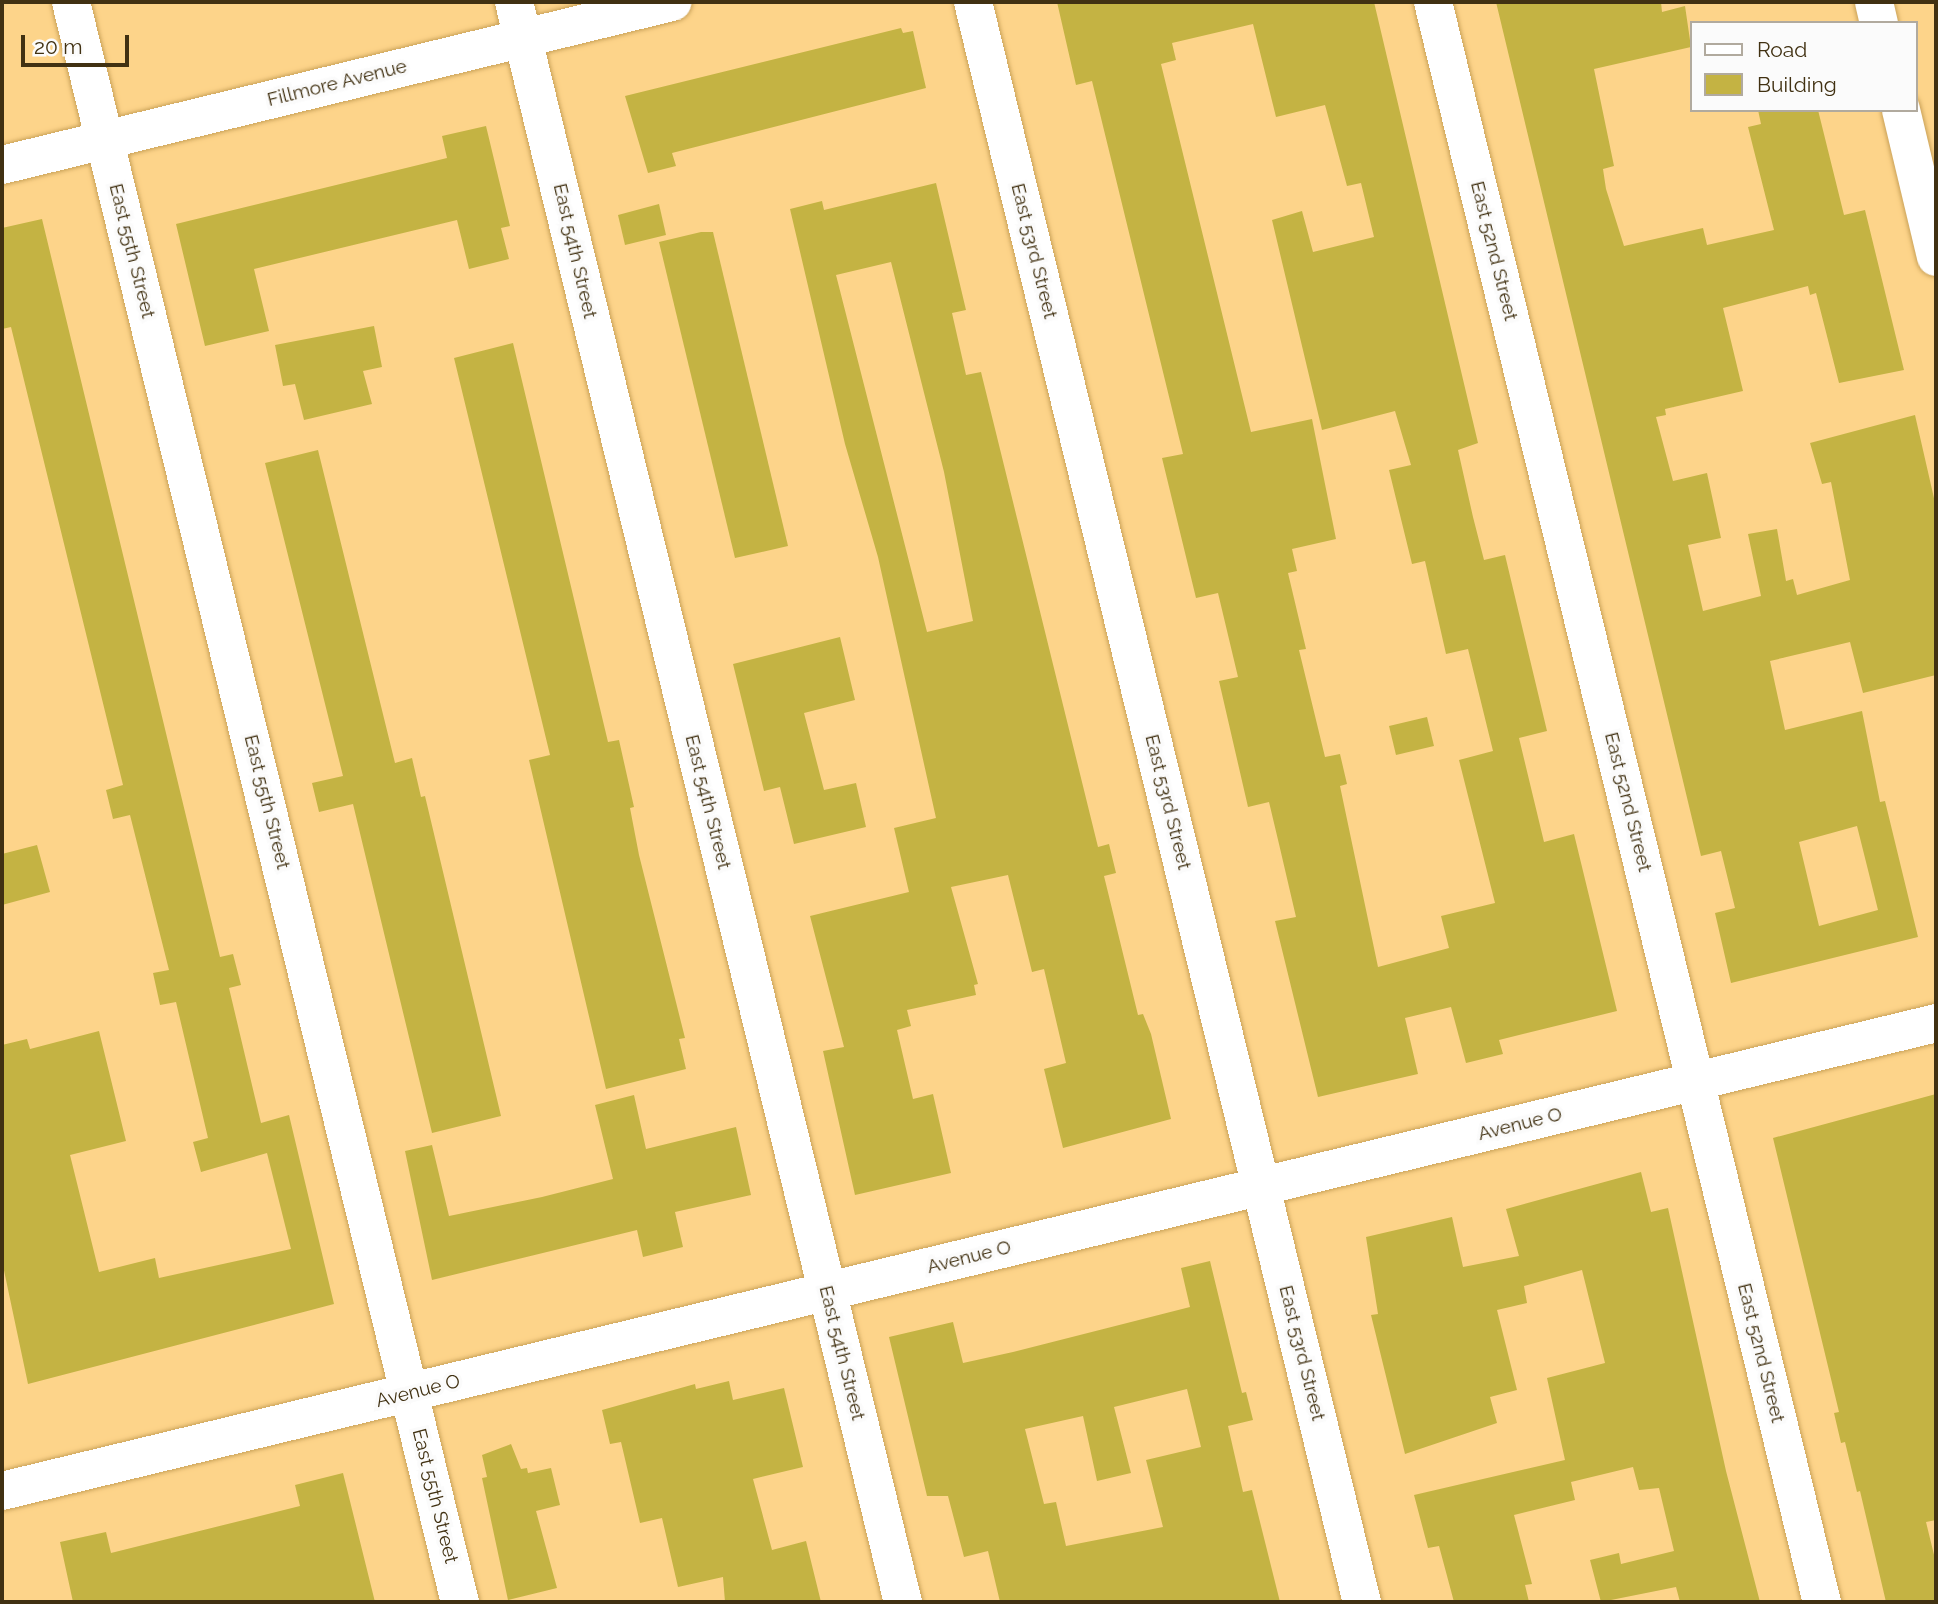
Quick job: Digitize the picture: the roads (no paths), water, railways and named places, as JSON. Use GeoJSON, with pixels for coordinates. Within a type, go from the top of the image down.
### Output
{"type":"FeatureCollection","features":[{"type":"Feature","properties":{"kind":"street","name":"East 55th Street"},"geometry":{"type":"LineString","coordinates":[[71,2],[460,1602]]}},
{"type":"Feature","properties":{"kind":"street","name":"Fillmore Avenue"},"geometry":{"type":"LineString","coordinates":[[2,165],[105,139],[519,20],[672,2]]}},
{"type":"Feature","properties":{"kind":"street","name":"East 53rd Street"},"geometry":{"type":"LineString","coordinates":[[973,2],[1362,1602]]}},
{"type":"Feature","properties":{"kind":"street","name":"East 52nd Street"},"geometry":{"type":"LineString","coordinates":[[1433,2],[1822,1602]]}},
{"type":"Feature","properties":{"kind":"street"},"geometry":{"type":"LineString","coordinates":[[1874,2],[1879,21]]}},
{"type":"Feature","properties":{"kind":"street","name":"East 54th Street"},"geometry":{"type":"LineString","coordinates":[[519,20],[903,1602]]}},
{"type":"Feature","properties":{"kind":"street"},"geometry":{"type":"LineString","coordinates":[[1900,112],[1936,257]]}},
{"type":"Feature","properties":{"kind":"street","name":"Avenue O"},"geometry":{"type":"LineString","coordinates":[[2,1491],[1936,1023]]}}]}
